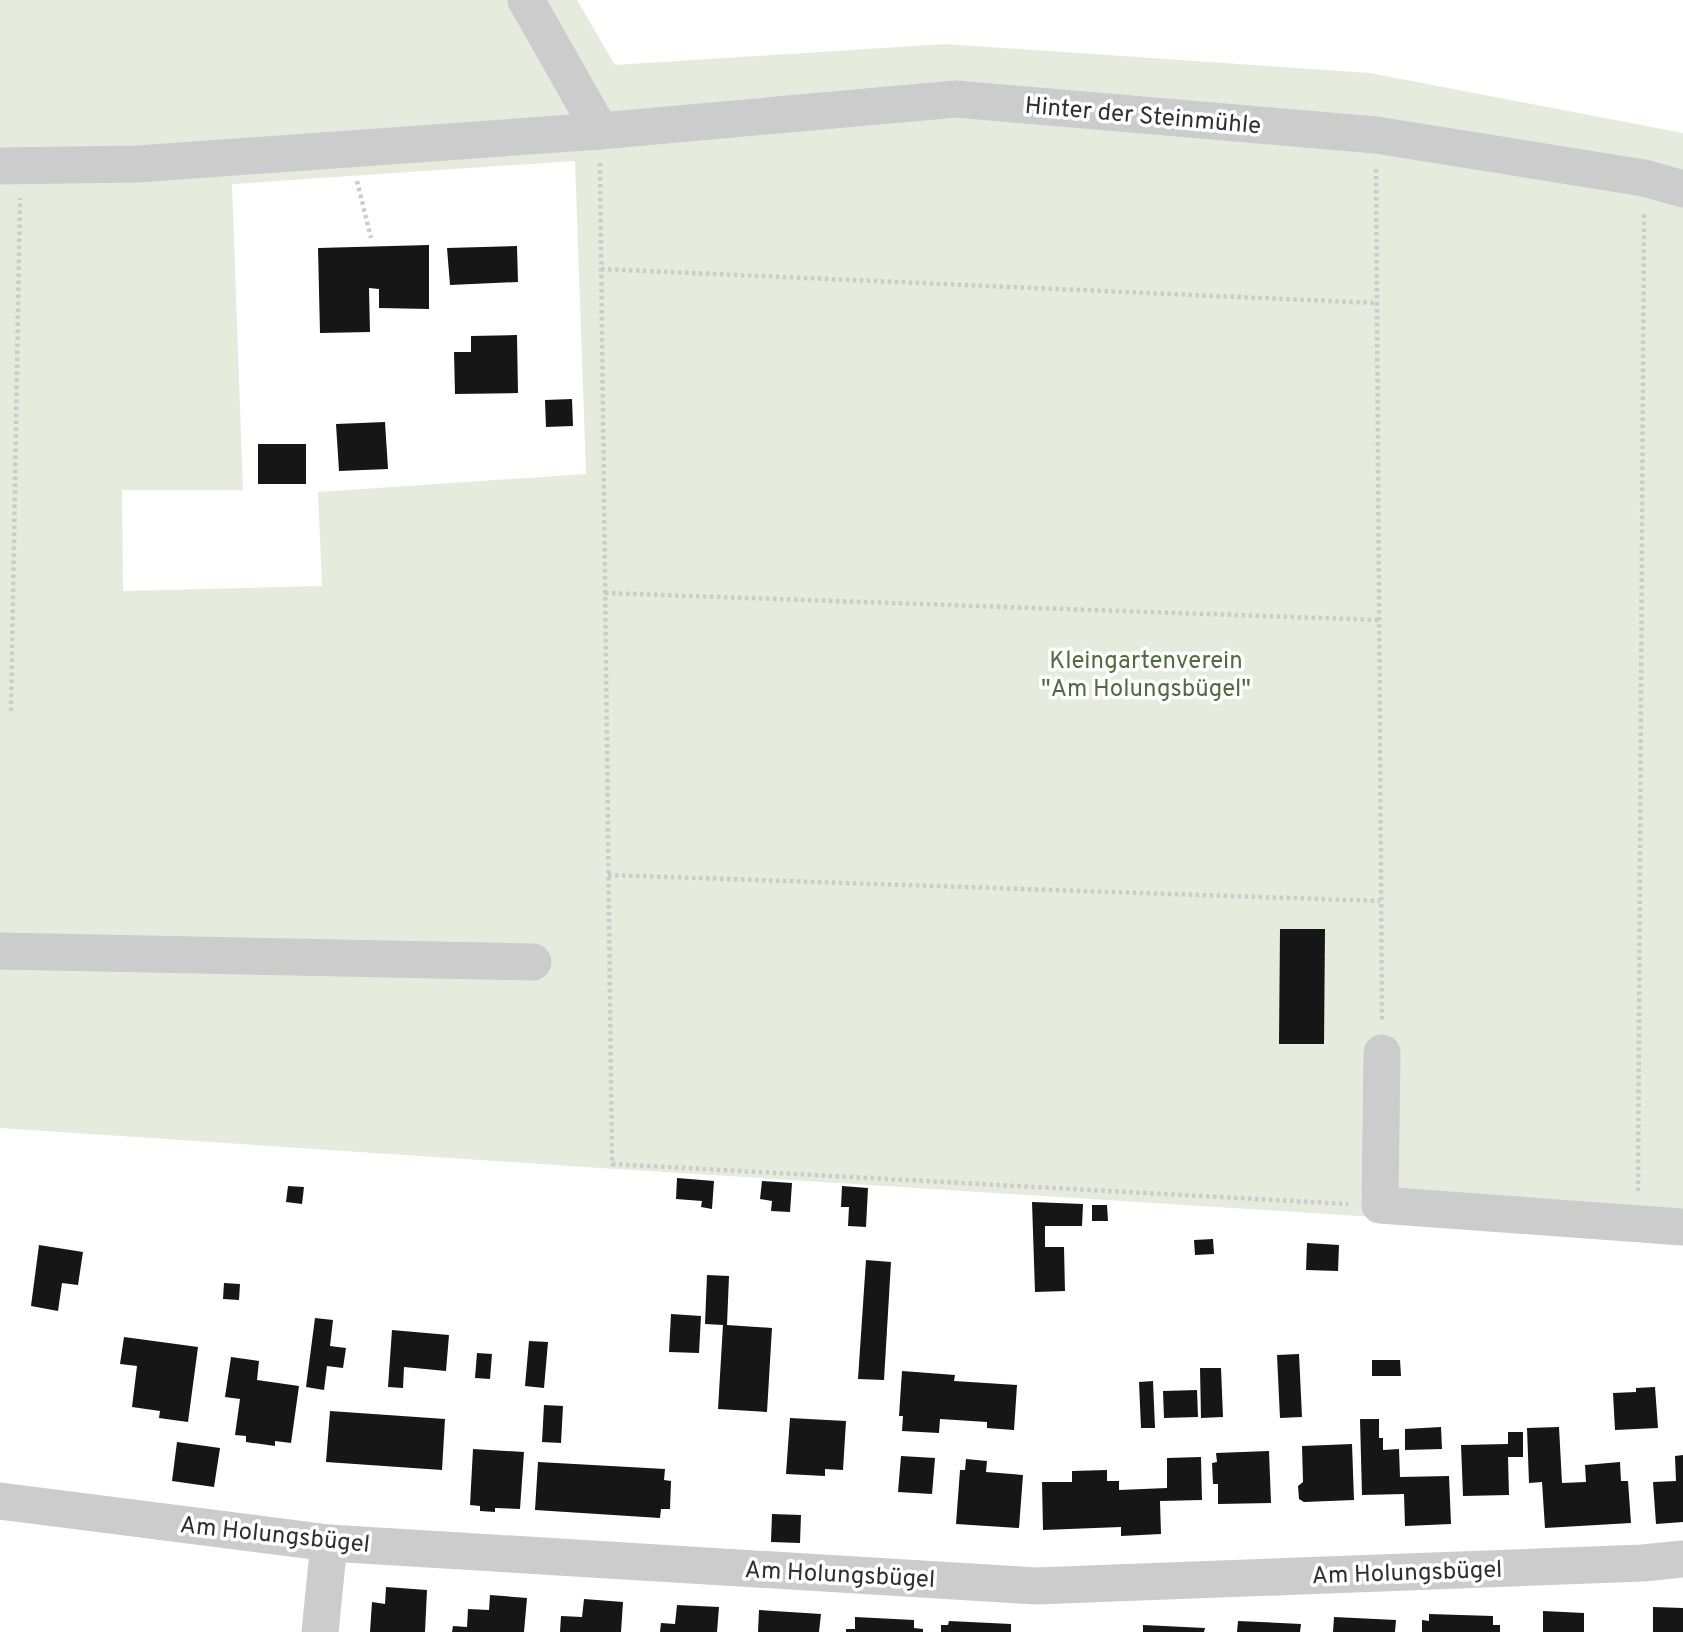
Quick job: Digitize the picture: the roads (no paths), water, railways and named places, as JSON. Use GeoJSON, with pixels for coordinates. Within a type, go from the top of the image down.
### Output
{"type":"FeatureCollection","features":[{"type":"Feature","properties":{"kind":"street"},"geometry":{"type":"LineString","coordinates":[[526,0],[600,131]]}},
{"type":"Feature","properties":{"kind":"street","name":"Hinter der Steinmühle"},"geometry":{"type":"LineString","coordinates":[[11,166],[138,164],[355,149],[600,131],[956,99],[1376,135],[1644,178],[1683,189]]}},
{"type":"Feature","properties":{"kind":"street"},"geometry":{"type":"LineString","coordinates":[[0,951],[533,962]]}},
{"type":"Feature","properties":{"kind":"street"},"geometry":{"type":"LineString","coordinates":[[1382,1053],[1380,1205],[1683,1227]]}},
{"type":"Feature","properties":{"kind":"street","name":"Am Holungsbügel"},"geometry":{"type":"LineString","coordinates":[[0,1501],[330,1543],[1036,1586],[1643,1563],[1683,1559]]}},
{"type":"Feature","properties":{"kind":"street"},"geometry":{"type":"LineString","coordinates":[[320,1632],[330,1543]]}},
{"type":"Feature","properties":{"kind":"park label","name":"Kleingartenverein \"Am Holungsbügel\""},"geometry":{"type":"Point","coordinates":[1146,674]}}]}
